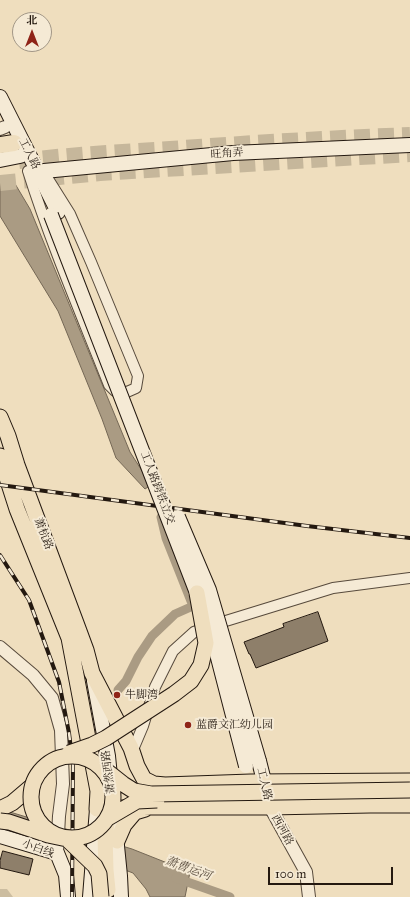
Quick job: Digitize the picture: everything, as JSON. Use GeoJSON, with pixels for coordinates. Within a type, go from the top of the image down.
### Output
{"type":"FeatureCollection","features":[{"type":"Feature","properties":{"kind":"main road","name":"工人路"},"geometry":{"type":"LineString","coordinates":[[0,97],[35,168],[44,201],[54,213]]}},
{"type":"Feature","properties":{"kind":"main road","name":"工人路"},"geometry":{"type":"LineString","coordinates":[[2,124],[13,148],[35,168]]}},
{"type":"Feature","properties":{"kind":"main road","name":"旺角弄"},"geometry":{"type":"LineString","coordinates":[[35,168],[233,153],[410,145]]}},
{"type":"Feature","properties":{"kind":"main road"},"geometry":{"type":"LineString","coordinates":[[0,152],[13,148]]}},
{"type":"Feature","properties":{"kind":"main road"},"geometry":{"type":"LineString","coordinates":[[0,160],[13,148]]}},
{"type":"Feature","properties":{"kind":"main road","name":"工人路跨铁立交"},"geometry":{"type":"LineString","coordinates":[[54,213],[208,619],[252,764]]}},
{"type":"Feature","properties":{"kind":"main road","name":"工人路跨铁立交"},"geometry":{"type":"LineString","coordinates":[[54,213],[90,290],[167,493],[209,590],[252,764]]}},
{"type":"Feature","properties":{"kind":"main road","name":"萧杭路"},"geometry":{"type":"LineString","coordinates":[[0,418],[8,436],[16,466],[79,652]]}},
{"type":"Feature","properties":{"kind":"main road","name":"萧杭路"},"geometry":{"type":"LineString","coordinates":[[0,456],[17,508],[69,638],[79,652]]}},
{"type":"Feature","properties":{"kind":"main road"},"geometry":{"type":"LineString","coordinates":[[101,897],[99,874],[95,866],[67,838],[47,830],[38,821],[30,798],[32,786],[36,775],[40,770],[54,759],[92,745],[106,738],[192,681],[201,665],[206,643],[197,593]]}},
{"type":"Feature","properties":{"kind":"main road","name":"萧然西路"},"geometry":{"type":"LineString","coordinates":[[79,652],[92,673],[108,756],[106,812],[90,897]]}},
{"type":"Feature","properties":{"kind":"main road","name":"萧然西路"},"geometry":{"type":"LineString","coordinates":[[79,652],[98,791],[117,841],[120,897]]}},
{"type":"Feature","properties":{"kind":"main road"},"geometry":{"type":"LineString","coordinates":[[92,673],[144,779],[154,784],[410,781]]}},
{"type":"Feature","properties":{"kind":"main road"},"geometry":{"type":"LineString","coordinates":[[54,759],[67,755],[81,756],[93,760],[134,791],[151,794],[410,790]]}},
{"type":"Feature","properties":{"kind":"main road","name":"工人路"},"geometry":{"type":"LineString","coordinates":[[252,764],[258,782],[270,808]]}},
{"type":"Feature","properties":{"kind":"main road"},"geometry":{"type":"LineString","coordinates":[[0,821],[9,822],[48,835],[67,838],[80,838],[91,834],[101,827],[106,812],[113,807],[114,794],[111,780],[104,769]]}},
{"type":"Feature","properties":{"kind":"main road"},"geometry":{"type":"LineString","coordinates":[[0,809],[12,803],[32,786]]}},
{"type":"Feature","properties":{"kind":"main road"},"geometry":{"type":"LineString","coordinates":[[106,812],[137,801],[151,800],[410,797]]}},
{"type":"Feature","properties":{"kind":"main road"},"geometry":{"type":"LineString","coordinates":[[106,812],[150,807],[270,808],[410,805]]}},
{"type":"Feature","properties":{"kind":"main road"},"geometry":{"type":"LineString","coordinates":[[117,841],[124,824],[135,812],[150,807]]}},
{"type":"Feature","properties":{"kind":"main road"},"geometry":{"type":"LineString","coordinates":[[106,812],[105,836],[108,897]]}},
{"type":"Feature","properties":{"kind":"main road","name":"小白线"},"geometry":{"type":"LineString","coordinates":[[0,836],[57,854],[66,875],[68,897]]}},
{"type":"Feature","properties":{"kind":"street"},"geometry":{"type":"LineString","coordinates":[[35,168],[70,214],[92,262],[138,376],[136,388],[127,392],[115,391],[109,385],[38,203],[35,168]]}},
{"type":"Feature","properties":{"kind":"street"},"geometry":{"type":"LineString","coordinates":[[132,752],[143,726],[155,687],[173,651],[194,632],[333,588],[410,578]]}},
{"type":"Feature","properties":{"kind":"street"},"geometry":{"type":"LineString","coordinates":[[0,647],[33,675],[52,698],[61,730],[63,784],[59,816],[57,854]]}},
{"type":"Feature","properties":{"kind":"street","name":"西河路"},"geometry":{"type":"LineString","coordinates":[[270,808],[306,872],[309,897]]}},
{"type":"Feature","properties":{"kind":"shaded area"},"geometry":{"type":"Polygon","coordinates":[[[11,177],[30,209],[130,452],[151,485],[145,489],[116,458],[102,419],[58,311],[0,216],[0,178],[11,177]]]}},
{"type":"Feature","properties":{"kind":"shaded area"},"geometry":{"type":"Polygon","coordinates":[[[0,809],[132,849],[190,872],[185,897],[150,897],[146,889],[133,873],[0,823],[0,809]]]}},
{"type":"Feature","properties":{"kind":"shaded area"},"geometry":{"type":"Polygon","coordinates":[[[0,889],[7,889],[13,897],[0,897],[0,889]]]}},
{"type":"Feature","properties":{"kind":"building"},"geometry":{"type":"Polygon","coordinates":[[[318,612],[328,641],[256,668],[244,642],[284,627],[283,624],[318,612]]]}},
{"type":"Feature","properties":{"kind":"building"},"geometry":{"type":"Polygon","coordinates":[[[3,851],[33,859],[29,875],[0,868],[0,861],[3,851]]]}},
{"type":"Feature","properties":{"kind":"waterway"},"geometry":{"type":"LineString","coordinates":[[118,690],[126,681],[138,657],[152,636],[175,614],[193,606],[166,538],[161,517]]}},
{"type":"Feature","properties":{"kind":"waterway","name":"萧曹运河"},"geometry":{"type":"LineString","coordinates":[[176,878],[230,897]]}},
{"type":"Feature","properties":{"kind":"tunnel"},"geometry":{"type":"LineString","coordinates":[[19,161],[94,154],[320,139],[410,135]]}},
{"type":"Feature","properties":{"kind":"tunnel"},"geometry":{"type":"LineString","coordinates":[[0,183],[100,173],[410,154]]}},
{"type":"Feature","properties":{"kind":"railway"},"geometry":{"type":"LineString","coordinates":[[0,485],[307,526],[410,538]]}},
{"type":"Feature","properties":{"kind":"railway"},"geometry":{"type":"LineString","coordinates":[[0,555],[29,600],[59,682],[69,733],[73,765],[72,897]]}},
{"type":"Feature","properties":{"kind":"place","name":"牛脚湾"},"geometry":{"type":"Point","coordinates":[117,695]}},
{"type":"Feature","properties":{"kind":"place","name":"蓝爵文汇幼儿园"},"geometry":{"type":"Point","coordinates":[188,725]}}]}
